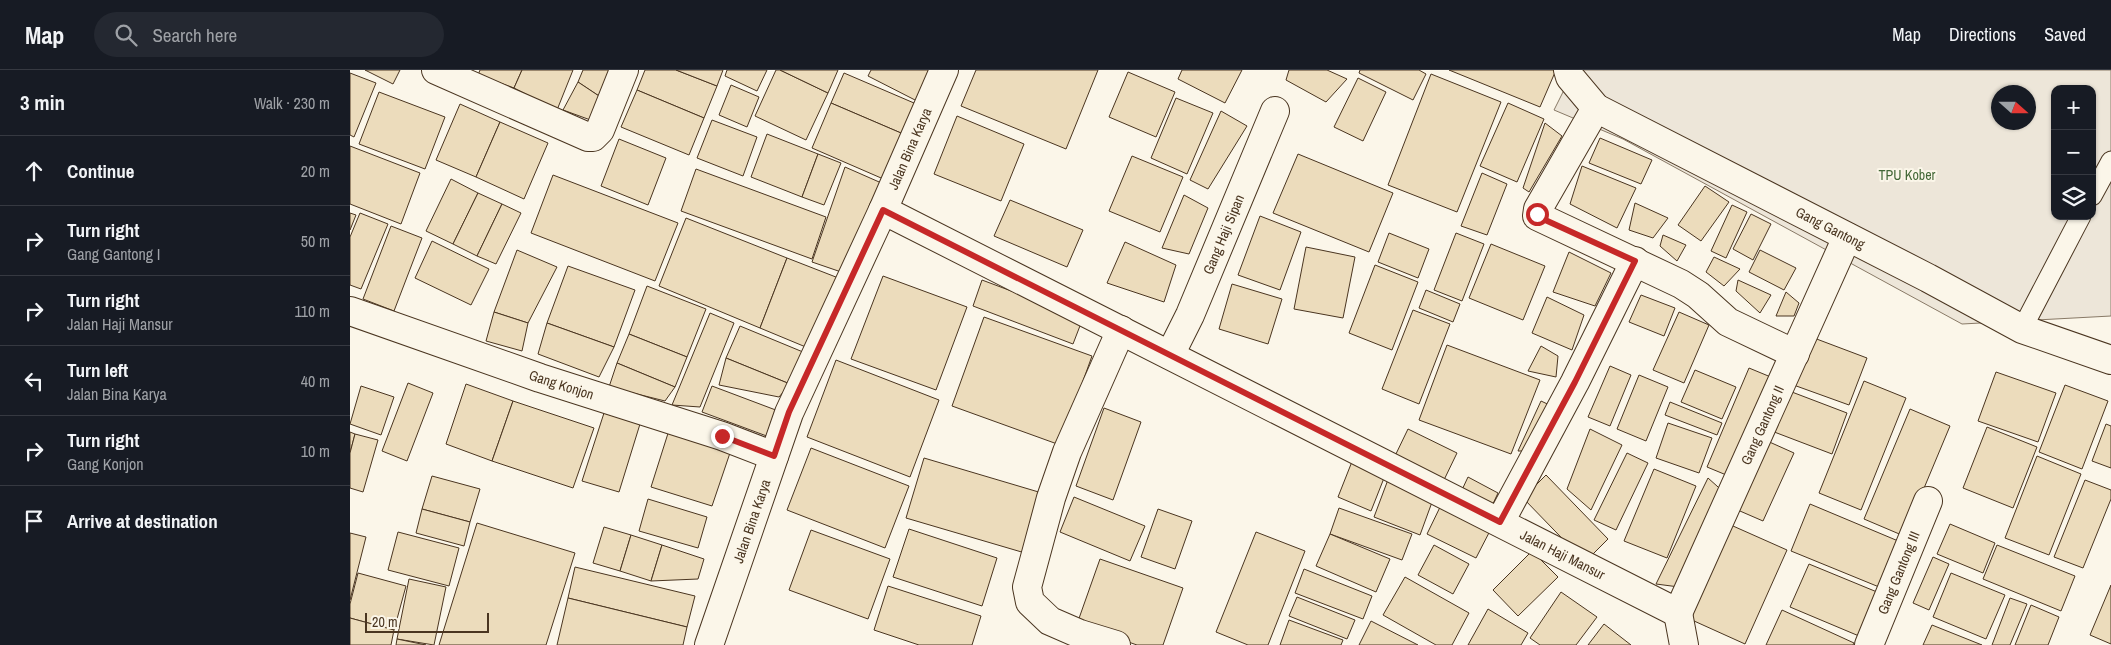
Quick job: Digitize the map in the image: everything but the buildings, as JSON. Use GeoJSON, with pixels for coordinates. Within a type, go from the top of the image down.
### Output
{"type":"FeatureCollection","features":[{"type":"Feature","properties":{"kind":"street"},"geometry":{"type":"LineString","coordinates":[[436,70],[588,137],[593,137],[600,130],[624,70]]}},
{"type":"Feature","properties":{"kind":"street","name":"Jalan Bina Karya"},"geometry":{"type":"LineString","coordinates":[[709,645],[789,412],[883,210],[944,70]]}},
{"type":"Feature","properties":{"kind":"street","name":"Gang Gantong"},"geometry":{"type":"LineString","coordinates":[[1568,70],[1570,78],[1596,108],[1848,237],[2022,329],[2111,360]]}},
{"type":"Feature","properties":{"kind":"street"},"geometry":{"type":"LineString","coordinates":[[1596,108],[1536,215],[1681,284],[1698,295],[1728,322],[1795,354]]}},
{"type":"Feature","properties":{"kind":"street","name":"Gang Haji Sipan"},"geometry":{"type":"LineString","coordinates":[[1170,355],[1190,315],[1274,111]]}},
{"type":"Feature","properties":{"kind":"street","name":"Jalan Haji Mansur"},"geometry":{"type":"LineString","coordinates":[[883,210],[1678,612]]}},
{"type":"Feature","properties":{"kind":"street","name":"Gang Gantong II"},"geometry":{"type":"LineString","coordinates":[[1678,612],[1848,237]]}},
{"type":"Feature","properties":{"kind":"street"},"geometry":{"type":"LineString","coordinates":[[1500,522],[1575,382],[1635,261]]}},
{"type":"Feature","properties":{"kind":"street","name":"Gang Konjon"},"geometry":{"type":"LineString","coordinates":[[350,311],[540,378],[722,436],[774,456]]}},
{"type":"Feature","properties":{"kind":"street"},"geometry":{"type":"LineString","coordinates":[[1116,645],[1080,634],[1050,621],[1030,602],[1027,587],[1051,498],[1067,452],[1121,330]]}},
{"type":"Feature","properties":{"kind":"street","name":"Gang Gantong III"},"geometry":{"type":"LineString","coordinates":[[1869,645],[1928,502]]}},
{"type":"Feature","properties":{"kind":"street"},"geometry":{"type":"LineString","coordinates":[[1678,612],[1684,645]]}},
{"type":"Feature","properties":{"kind":"lane"},"geometry":{"type":"LineString","coordinates":[[2096,189],[2111,161]]}},
{"type":"Feature","properties":{"kind":"lane"},"geometry":{"type":"LineString","coordinates":[[2022,329],[2080,220]]}},
{"type":"Feature","properties":{"kind":"green space","name":"TPU Kober"},"geometry":{"type":"Polygon","coordinates":[[[1574,70],[2111,70],[2111,316],[1962,324],[1623,139],[1554,110],[1574,70]]]}},
{"type":"Feature","properties":{"kind":"route"},"geometry":{"type":"LineString","coordinates":[[722,436],[774,456],[789,412],[883,210],[1500,522],[1575,382],[1635,261],[1543,219],[1537,216],[1537,214]]}}]}
